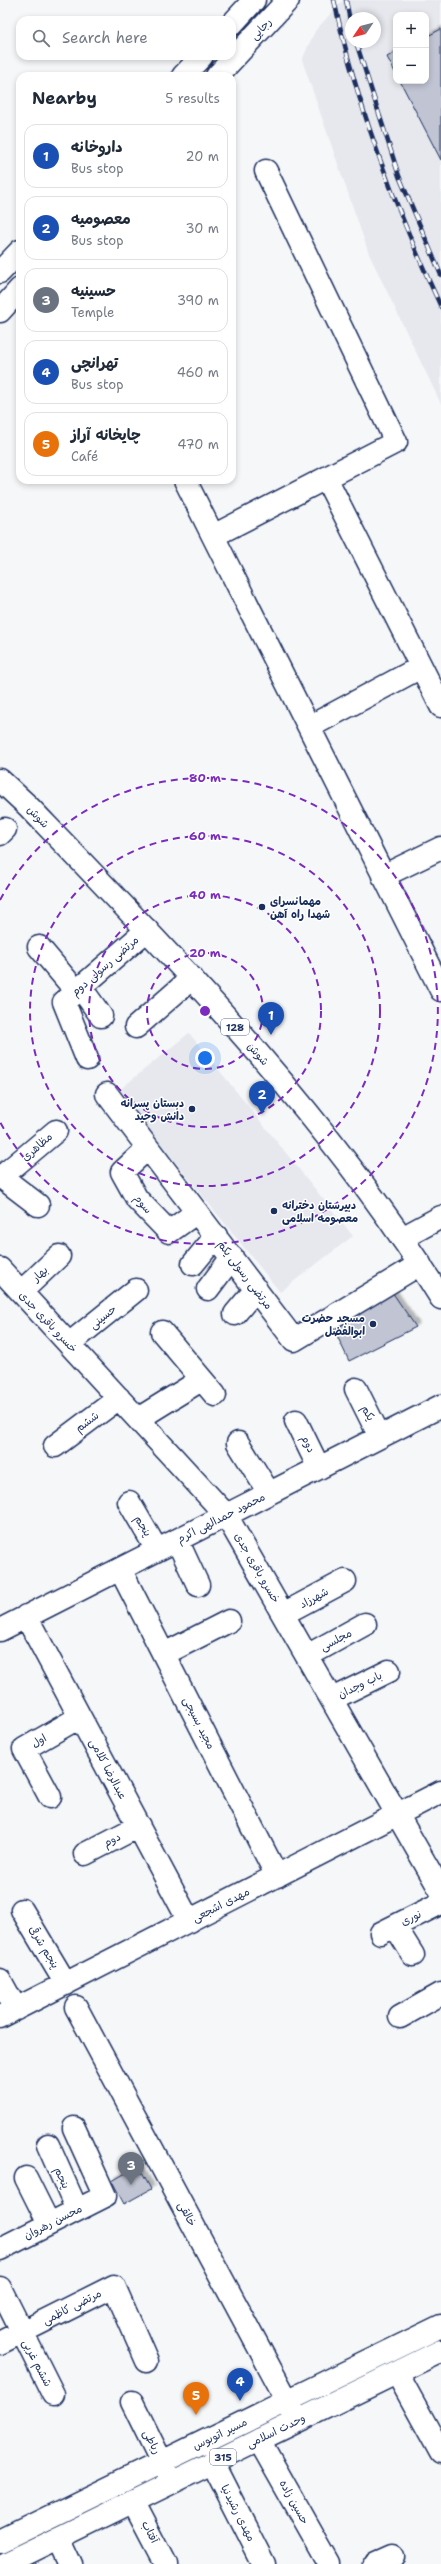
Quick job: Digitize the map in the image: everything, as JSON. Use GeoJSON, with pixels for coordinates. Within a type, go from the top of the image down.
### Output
{"type":"FeatureCollection","features":[{"type":"Feature","properties":{"kind":"street"},"geometry":{"type":"LineString","coordinates":[[236,20],[254,0]]}},
{"type":"Feature","properties":{"kind":"street","name":"رجایی"},"geometry":{"type":"LineString","coordinates":[[236,56],[288,0]]}},
{"type":"Feature","properties":{"kind":"street"},"geometry":{"type":"LineString","coordinates":[[187,72],[198,60]]}},
{"type":"Feature","properties":{"kind":"street","name":"رجایی"},"geometry":{"type":"LineString","coordinates":[[221,72],[232,60]]}},
{"type":"Feature","properties":{"kind":"street"},"geometry":{"type":"LineString","coordinates":[[213,536],[396,442],[266,171]]}},
{"type":"Feature","properties":{"kind":"street"},"geometry":{"type":"LineString","coordinates":[[0,272],[16,255]]}},
{"type":"Feature","properties":{"kind":"street"},"geometry":{"type":"LineString","coordinates":[[0,310],[16,293]]}},
{"type":"Feature","properties":{"kind":"street"},"geometry":{"type":"LineString","coordinates":[[326,478],[441,706]]}},
{"type":"Feature","properties":{"kind":"street"},"geometry":{"type":"LineString","coordinates":[[187,484],[441,990]]}},
{"type":"Feature","properties":{"kind":"street"},"geometry":{"type":"LineString","coordinates":[[309,726],[421,667]]}},
{"type":"Feature","properties":{"kind":"street","name":"شوش"},"geometry":{"type":"LineString","coordinates":[[0,780],[28,806],[192,978],[305,1109],[402,1238],[441,1298]]}},
{"type":"Feature","properties":{"kind":"street"},"geometry":{"type":"LineString","coordinates":[[383,876],[441,848]]}},
{"type":"Feature","properties":{"kind":"street","name":"مرتضی رسولی دوم"},"geometry":{"type":"LineString","coordinates":[[74,994],[147,930]]}},
{"type":"Feature","properties":{"kind":"street"},"geometry":{"type":"LineString","coordinates":[[39,947],[74,994],[102,1016]]}},
{"type":"Feature","properties":{"kind":"street"},"geometry":{"type":"LineString","coordinates":[[136,1027],[192,978]]}},
{"type":"Feature","properties":{"kind":"street"},"geometry":{"type":"LineString","coordinates":[[74,994],[87,1059]]}},
{"type":"Feature","properties":{"kind":"street","name":"مرتضی رسولی یکم"},"geometry":{"type":"LineString","coordinates":[[106,1094],[294,1340],[420,1264]]}},
{"type":"Feature","properties":{"kind":"street","name":"مظاهری"},"geometry":{"type":"LineString","coordinates":[[0,1177],[56,1131]]}},
{"type":"Feature","properties":{"kind":"street","name":"سوم"},"geometry":{"type":"LineString","coordinates":[[148,1148],[122,1172],[137,1199],[169,1232],[197,1212]]}},
{"type":"Feature","properties":{"kind":"street"},"geometry":{"type":"LineString","coordinates":[[0,1177],[38,1205]]}},
{"type":"Feature","properties":{"kind":"street"},"geometry":{"type":"LineString","coordinates":[[402,1238],[441,1217]]}},
{"type":"Feature","properties":{"kind":"street"},"geometry":{"type":"LineString","coordinates":[[193,1264],[216,1236]]}},
{"type":"Feature","properties":{"kind":"street","name":"بهار"},"geometry":{"type":"LineString","coordinates":[[21,1292],[59,1256]]}},
{"type":"Feature","properties":{"kind":"street"},"geometry":{"type":"LineString","coordinates":[[208,1289],[232,1257]]}},
{"type":"Feature","properties":{"kind":"street","name":"خسرو باقری جدی"},"geometry":{"type":"LineString","coordinates":[[0,1269],[226,1515],[441,1891]]}},
{"type":"Feature","properties":{"kind":"street"},"geometry":{"type":"LineString","coordinates":[[235,1314],[256,1289]]}},
{"type":"Feature","properties":{"kind":"street","name":"حسینی"},"geometry":{"type":"LineString","coordinates":[[69,1344],[136,1290]]}},
{"type":"Feature","properties":{"kind":"street"},"geometry":{"type":"LineString","coordinates":[[138,1419],[208,1388],[162,1332]]}},
{"type":"Feature","properties":{"kind":"street","name":"یکم"},"geometry":{"type":"LineString","coordinates":[[356,1389],[380,1437]]}},
{"type":"Feature","properties":{"kind":"street","name":"ششم"},"geometry":{"type":"LineString","coordinates":[[55,1446],[119,1398]]}},
{"type":"Feature","properties":{"kind":"street","name":"محمود حمدالهی اکرم"},"geometry":{"type":"LineString","coordinates":[[0,1630],[441,1406]]}},
{"type":"Feature","properties":{"kind":"street","name":"دوم"},"geometry":{"type":"LineString","coordinates":[[296,1421],[319,1468]]}},
{"type":"Feature","properties":{"kind":"street"},"geometry":{"type":"LineString","coordinates":[[238,1443],[269,1494]]}},
{"type":"Feature","properties":{"kind":"street","name":"پنجم"},"geometry":{"type":"LineString","coordinates":[[129,1502],[158,1550]]}},
{"type":"Feature","properties":{"kind":"street"},"geometry":{"type":"LineString","coordinates":[[177,1540],[198,1585]]}},
{"type":"Feature","properties":{"kind":"street","name":"مجید بسیجی"},"geometry":{"type":"LineString","coordinates":[[120,1569],[277,1876]]}},
{"type":"Feature","properties":{"kind":"street","name":"شهرزاد"},"geometry":{"type":"LineString","coordinates":[[283,1614],[345,1581]]}},
{"type":"Feature","properties":{"kind":"street","name":"عبدالرضا کلامی"},"geometry":{"type":"LineString","coordinates":[[26,1616],[189,1921]]}},
{"type":"Feature","properties":{"kind":"street"},"geometry":{"type":"LineString","coordinates":[[164,1654],[229,1621]]}},
{"type":"Feature","properties":{"kind":"street","name":"مجلسی"},"geometry":{"type":"LineString","coordinates":[[307,1656],[365,1624]]}},
{"type":"Feature","properties":{"kind":"street","name":"باب وجدان"},"geometry":{"type":"LineString","coordinates":[[332,1699],[389,1671]]}},
{"type":"Feature","properties":{"kind":"street","name":"اول"},"geometry":{"type":"LineString","coordinates":[[50,1797],[24,1749],[80,1717]]}},
{"type":"Feature","properties":{"kind":"street","name":"مهدی اشجعی"},"geometry":{"type":"LineString","coordinates":[[8,2013],[441,1792]]}},
{"type":"Feature","properties":{"kind":"street","name":"دوم"},"geometry":{"type":"LineString","coordinates":[[85,1854],[139,1826]]}},
{"type":"Feature","properties":{"kind":"street","name":"نوری"},"geometry":{"type":"LineString","coordinates":[[413,1955],[388,1930],[441,1903]]}},
{"type":"Feature","properties":{"kind":"street","name":"پنجم شرقی"},"geometry":{"type":"LineString","coordinates":[[22,1910],[66,1984]]}},
{"type":"Feature","properties":{"kind":"street"},"geometry":{"type":"LineString","coordinates":[[0,1980],[8,2013]]}},
{"type":"Feature","properties":{"kind":"street"},"geometry":{"type":"LineString","coordinates":[[400,2017],[441,1994]]}},
{"type":"Feature","properties":{"kind":"street","name":"خالقی"},"geometry":{"type":"LineString","coordinates":[[76,2007],[298,2420]]}},
{"type":"Feature","properties":{"kind":"street","name":"محسن رهروان"},"geometry":{"type":"LineString","coordinates":[[0,2249],[105,2196],[74,2128]]}},
{"type":"Feature","properties":{"kind":"street","name":"پنجم"},"geometry":{"type":"LineString","coordinates":[[48,2145],[77,2210]]}},
{"type":"Feature","properties":{"kind":"street"},"geometry":{"type":"LineString","coordinates":[[26,2178],[49,2224]]}},
{"type":"Feature","properties":{"kind":"street","name":"مرتضی کاظمی"},"geometry":{"type":"LineString","coordinates":[[0,2343],[114,2286],[147,2361]]}},
{"type":"Feature","properties":{"kind":"street","name":"ششم غربی"},"geometry":{"type":"LineString","coordinates":[[0,2288],[21,2333],[53,2394]]}},
{"type":"Feature","properties":{"kind":"street","name":"مسیر اتوبوس"},"geometry":{"type":"LineString","coordinates":[[0,2542],[441,2326]]}},
{"type":"Feature","properties":{"kind":"street","name":"وحدت اسلامی"},"geometry":{"type":"LineString","coordinates":[[5,2564],[441,2351]]}},
{"type":"Feature","properties":{"kind":"street"},"geometry":{"type":"LineString","coordinates":[[397,2373],[441,2453]]}},
{"type":"Feature","properties":{"kind":"street","name":"رباطی"},"geometry":{"type":"LineString","coordinates":[[132,2402],[171,2482]]}},
{"type":"Feature","properties":{"kind":"street","name":"حسین زاده"},"geometry":{"type":"LineString","coordinates":[[259,2440],[329,2564]]}},
{"type":"Feature","properties":{"kind":"street","name":"مهدی رشیدنیا"},"geometry":{"type":"LineString","coordinates":[[212,2462],[264,2564]]}},
{"type":"Feature","properties":{"kind":"street","name":"آفتاب"},"geometry":{"type":"LineString","coordinates":[[133,2501],[166,2564]]}},
{"type":"Feature","properties":{"kind":"street"},"geometry":{"type":"LineString","coordinates":[[59,2538],[71,2564]]}},
{"type":"Feature","properties":{"kind":"shaded area"},"geometry":{"type":"Polygon","coordinates":[[[343,0],[441,0],[441,404],[369,254],[302,60],[315,31],[343,0]]]}},
{"type":"Feature","properties":{"kind":"shaded area"},"geometry":{"type":"Polygon","coordinates":[[[189,1033],[353,1236],[280,1292],[118,1091],[189,1033]]]}},
{"type":"Feature","properties":{"kind":"building"},"geometry":{"type":"Polygon","coordinates":[[[441,29],[441,160],[402,84],[429,84],[429,35],[441,29]]]}},
{"type":"Feature","properties":{"kind":"building"},"geometry":{"type":"Polygon","coordinates":[[[393,54],[393,68],[387,57],[393,54]]]}},
{"type":"Feature","properties":{"kind":"building","name":"مسجد حضرت ابوالفضل"},"geometry":{"type":"Polygon","coordinates":[[[390,1289],[416,1327],[349,1361],[330,1321],[390,1289]]]}},
{"type":"Feature","properties":{"kind":"building"},"geometry":{"type":"Polygon","coordinates":[[[138,2166],[151,2189],[124,2204],[112,2181],[138,2166]]]}},
{"type":"Feature","properties":{"kind":"railway"},"geometry":{"type":"LineString","coordinates":[[334,0],[354,79],[379,156],[408,232],[441,307]]}},
{"type":"Feature","properties":{"kind":"railway"},"geometry":{"type":"LineString","coordinates":[[346,0],[348,12]]}},
{"type":"Feature","properties":{"kind":"railway"},"geometry":{"type":"LineString","coordinates":[[358,48],[399,176],[441,275]]}},
{"type":"Feature","properties":{"kind":"place","name":"مهمانسرای شهدا راه آهن"},"geometry":{"type":"Point","coordinates":[262,907]}},
{"type":"Feature","properties":{"kind":"place","name":"داروخانه"},"geometry":{"type":"Point","coordinates":[271,1035]}},
{"type":"Feature","properties":{"kind":"place","name":"دبستان پسرانه دانش وحید"},"geometry":{"type":"Point","coordinates":[192,1109]}},
{"type":"Feature","properties":{"kind":"place","name":"معصومیه"},"geometry":{"type":"Point","coordinates":[262,1114]}},
{"type":"Feature","properties":{"kind":"place","name":"دبیرستان دخترانه معصومه اسلامی"},"geometry":{"type":"Point","coordinates":[274,1211]}},
{"type":"Feature","properties":{"kind":"place","name":"مسجد حضرت ابوالفضل"},"geometry":{"type":"Point","coordinates":[373,1324]}},
{"type":"Feature","properties":{"kind":"place","name":"حسینیه"},"geometry":{"type":"Point","coordinates":[131,2185]}},
{"type":"Feature","properties":{"kind":"place","name":"تهرانچی"},"geometry":{"type":"Point","coordinates":[240,2401]}},
{"type":"Feature","properties":{"kind":"place","name":"چایخانه آراز"},"geometry":{"type":"Point","coordinates":[196,2415]}}]}
